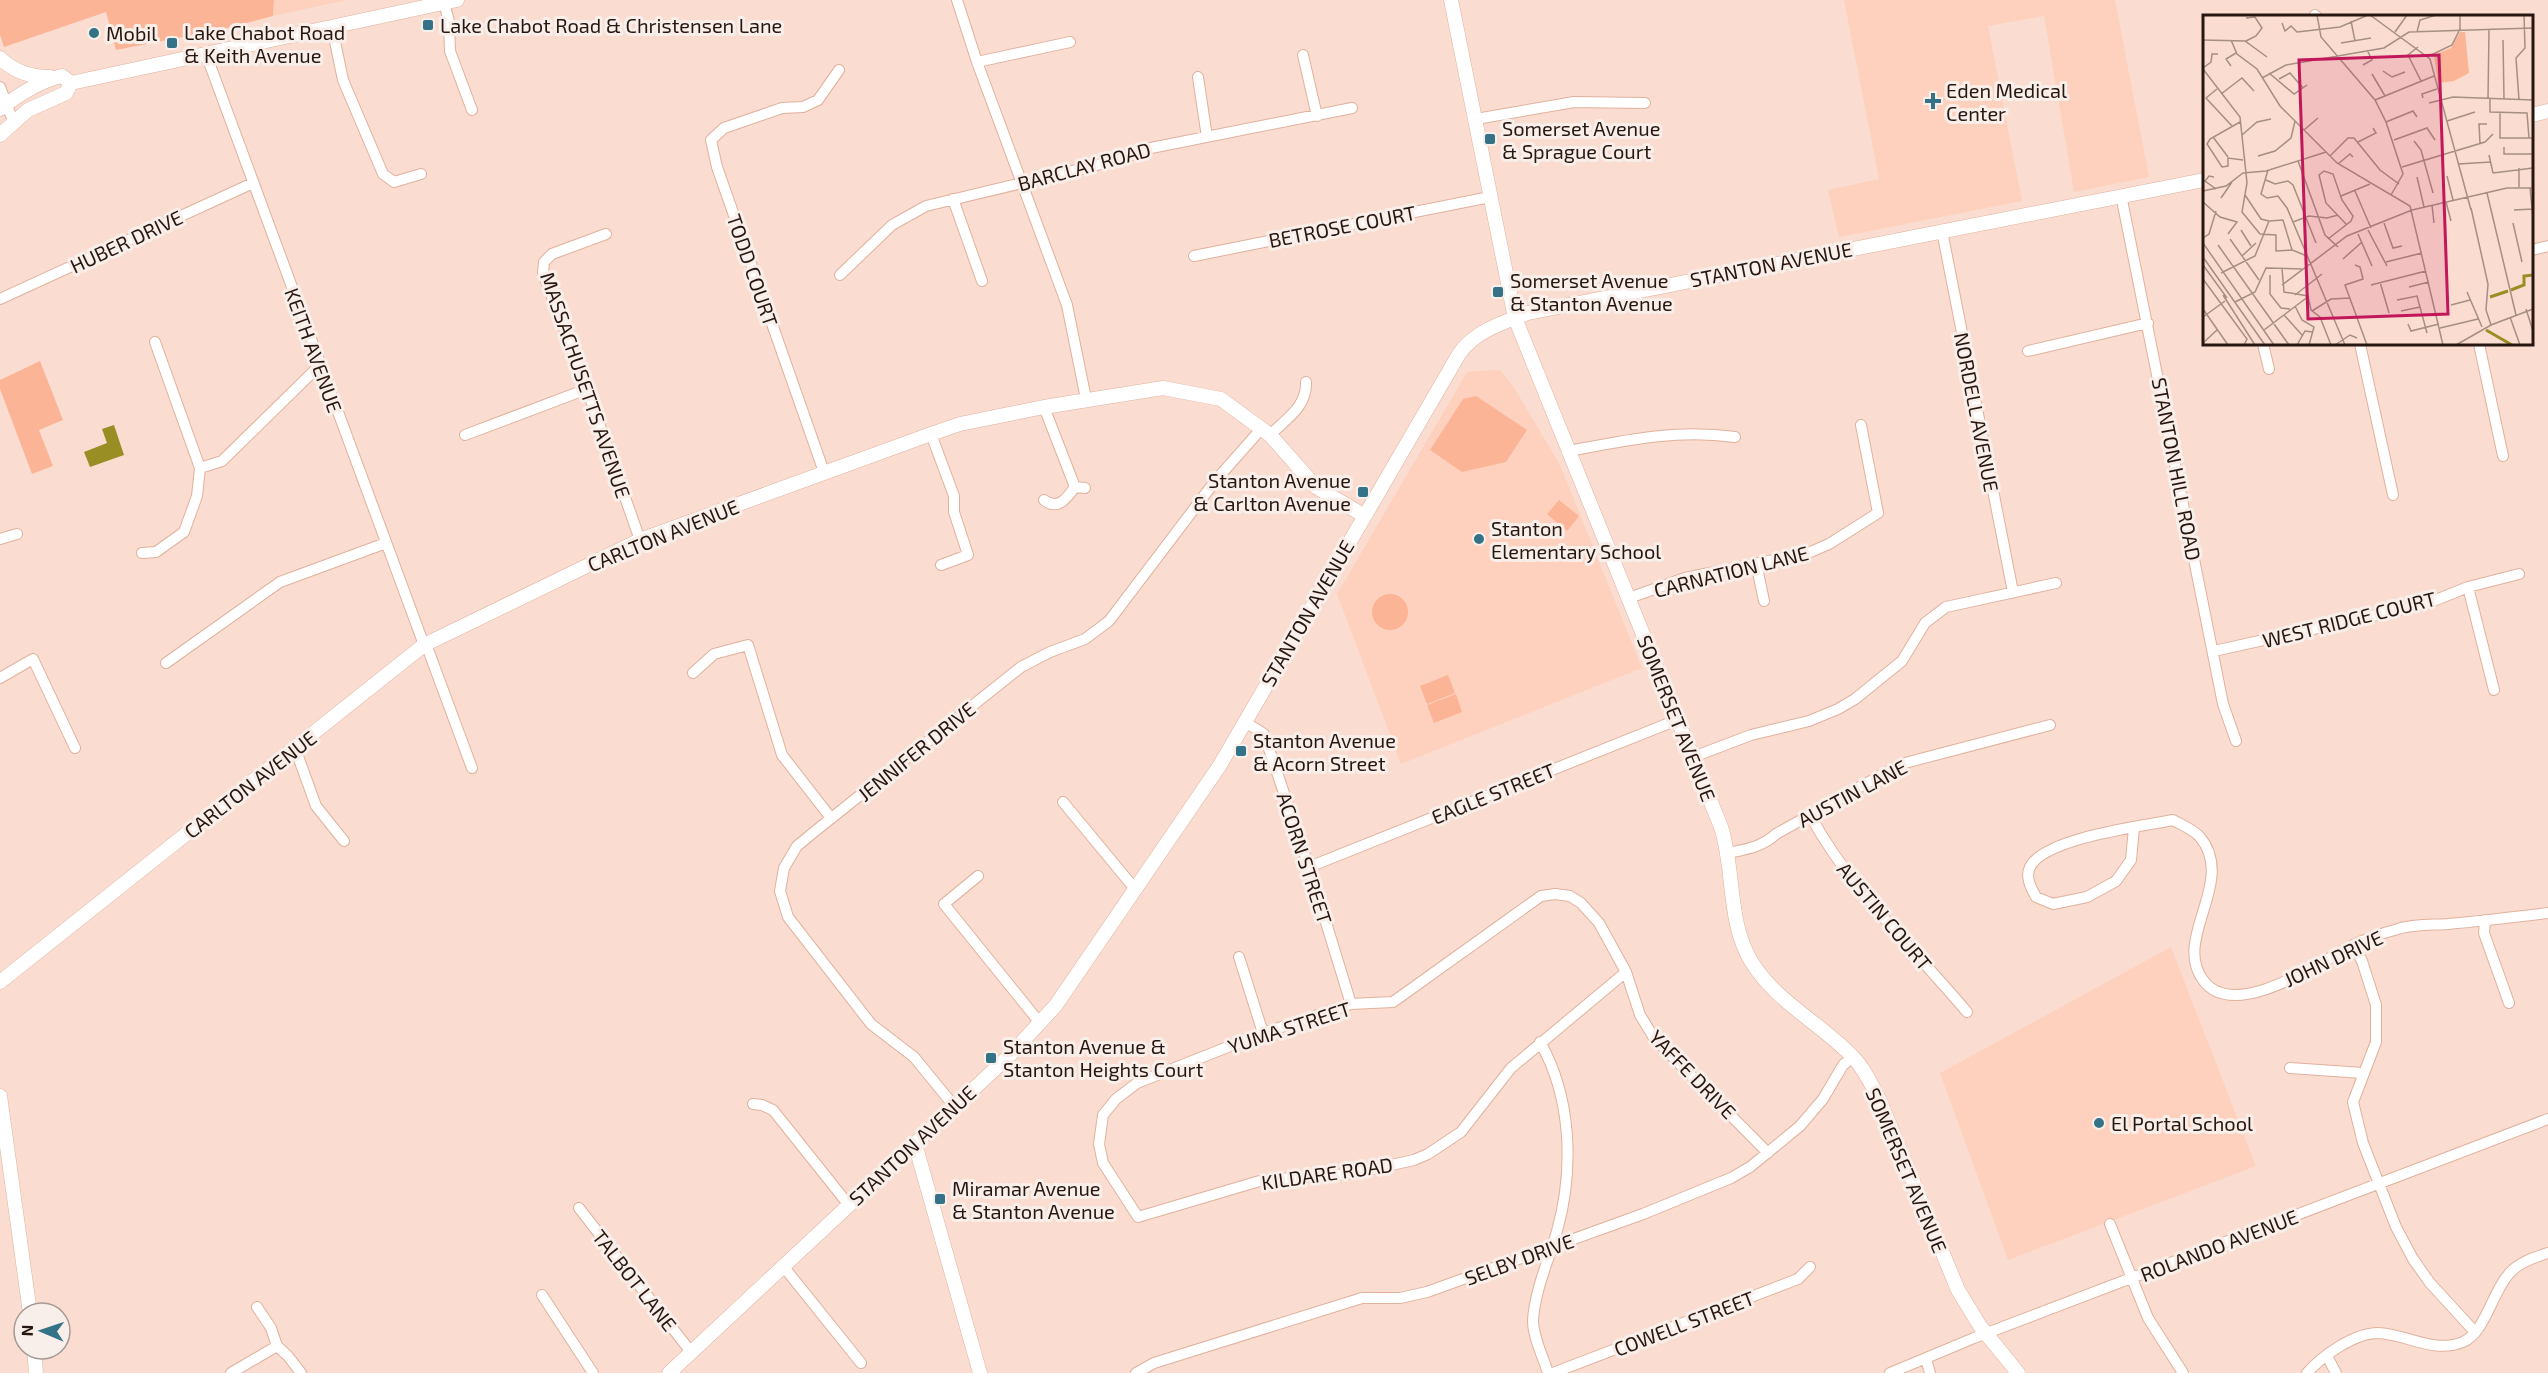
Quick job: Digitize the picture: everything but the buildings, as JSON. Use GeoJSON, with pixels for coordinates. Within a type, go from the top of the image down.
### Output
{"type":"FeatureCollection","features":[{"type":"Feature","properties":{"kind":"street"},"geometry":{"type":"LineString","coordinates":[[957,0],[977,62],[1067,305],[1086,399]]}},
{"type":"Feature","properties":{"kind":"street","name":"SOMERSET AVENUE"},"geometry":{"type":"LineString","coordinates":[[1451,0],[1515,318],[1721,827],[1728,853],[1738,931],[1752,961],[1784,998],[1853,1057],[1879,1099],[1948,1268],[1969,1310],[2018,1373]]}},
{"type":"Feature","properties":{"kind":"street"},"geometry":{"type":"LineString","coordinates":[[0,58],[13,68],[29,75],[62,76],[71,83],[448,1],[450,51],[472,110]]}},
{"type":"Feature","properties":{"kind":"street"},"geometry":{"type":"LineString","coordinates":[[332,27],[343,80],[383,174],[394,182],[421,174]]}},
{"type":"Feature","properties":{"kind":"street"},"geometry":{"type":"LineString","coordinates":[[977,62],[1071,42]]}},
{"type":"Feature","properties":{"kind":"street","name":"KEITH AVENUE"},"geometry":{"type":"LineString","coordinates":[[206,54],[386,543],[472,768]]}},
{"type":"Feature","properties":{"kind":"street"},"geometry":{"type":"LineString","coordinates":[[1303,55],[1317,116]]}},
{"type":"Feature","properties":{"kind":"street","name":"TODD COURT"},"geometry":{"type":"LineString","coordinates":[[824,472],[717,167],[711,140],[724,128],[782,108],[803,107],[818,100],[839,70]]}},
{"type":"Feature","properties":{"kind":"street"},"geometry":{"type":"LineString","coordinates":[[3,107],[26,91],[56,77]]}},
{"type":"Feature","properties":{"kind":"street"},"geometry":{"type":"LineString","coordinates":[[1198,77],[1208,137]]}},
{"type":"Feature","properties":{"kind":"street"},"geometry":{"type":"LineString","coordinates":[[0,135],[28,110],[66,93],[71,83]]}},
{"type":"Feature","properties":{"kind":"street"},"geometry":{"type":"LineString","coordinates":[[0,87],[3,107],[14,121]]}},
{"type":"Feature","properties":{"kind":"street"},"geometry":{"type":"LineString","coordinates":[[1476,119],[1574,102],[1645,103]]}},
{"type":"Feature","properties":{"kind":"street","name":"BARCLAY ROAD"},"geometry":{"type":"LineString","coordinates":[[840,275],[892,225],[926,206],[1114,161],[1151,148],[1352,108]]}},
{"type":"Feature","properties":{"kind":"street"},"geometry":{"type":"LineString","coordinates":[[2533,115],[2548,111]]}},
{"type":"Feature","properties":{"kind":"street","name":"STANTON AVENUE"},"geometry":{"type":"LineString","coordinates":[[669,1373],[915,1144],[1056,1005],[1220,765],[1363,515],[1466,345],[1477,334],[1528,313],[1635,290],[2203,180]]}},
{"type":"Feature","properties":{"kind":"street","name":"HUBER DRIVE"},"geometry":{"type":"LineString","coordinates":[[0,299],[253,183]]}},
{"type":"Feature","properties":{"kind":"street","name":"STANTON HILL ROAD"},"geometry":{"type":"LineString","coordinates":[[2121,195],[2223,704],[2236,741]]}},
{"type":"Feature","properties":{"kind":"street","name":"BETROSE COURT"},"geometry":{"type":"LineString","coordinates":[[1194,256],[1490,197]]}},
{"type":"Feature","properties":{"kind":"street"},"geometry":{"type":"LineString","coordinates":[[953,199],[982,281]]}},
{"type":"Feature","properties":{"kind":"street","name":"NORDELL AVENUE"},"geometry":{"type":"LineString","coordinates":[[1942,231],[2013,592]]}},
{"type":"Feature","properties":{"kind":"street","name":"MASSACHUSETTS AVENUE"},"geometry":{"type":"LineString","coordinates":[[606,234],[552,254],[544,262],[543,273],[640,540]]}},
{"type":"Feature","properties":{"kind":"street"},"geometry":{"type":"LineString","coordinates":[[2533,250],[2548,246]]}},
{"type":"Feature","properties":{"kind":"street"},"geometry":{"type":"LineString","coordinates":[[2028,351],[2148,323]]}},
{"type":"Feature","properties":{"kind":"street"},"geometry":{"type":"LineString","coordinates":[[142,553],[156,552],[184,532],[197,496],[200,468],[155,342]]}},
{"type":"Feature","properties":{"kind":"street"},"geometry":{"type":"LineString","coordinates":[[2263,345],[2270,369]]}},
{"type":"Feature","properties":{"kind":"street"},"geometry":{"type":"LineString","coordinates":[[2360,345],[2392,495]]}},
{"type":"Feature","properties":{"kind":"street"},"geometry":{"type":"LineString","coordinates":[[2478,345],[2503,456]]}},
{"type":"Feature","properties":{"kind":"street"},"geometry":{"type":"LineString","coordinates":[[200,468],[222,461],[320,365]]}},
{"type":"Feature","properties":{"kind":"street","name":"JENNIFER DRIVE"},"geometry":{"type":"LineString","coordinates":[[954,1106],[914,1056],[871,1024],[794,926],[784,909],[781,883],[787,861],[797,846],[1021,667],[1040,656],[1085,639],[1109,621],[1225,469],[1266,431],[1300,406],[1306,382]]}},
{"type":"Feature","properties":{"kind":"street","name":"CARLTON AVENUE"},"geometry":{"type":"LineString","coordinates":[[0,982],[425,645],[640,540],[960,424],[1086,399],[1162,388],[1221,399],[1266,431],[1316,486],[1363,515]]}},
{"type":"Feature","properties":{"kind":"street"},"geometry":{"type":"LineString","coordinates":[[465,435],[587,389]]}},
{"type":"Feature","properties":{"kind":"street"},"geometry":{"type":"LineString","coordinates":[[1044,407],[1080,488],[1057,505],[1050,505],[1044,500]]}},
{"type":"Feature","properties":{"kind":"street","name":"CARNATION LANE"},"geometry":{"type":"LineString","coordinates":[[1629,598],[1685,578],[1818,549],[1878,513],[1861,425]]}},
{"type":"Feature","properties":{"kind":"street"},"geometry":{"type":"LineString","coordinates":[[1569,451],[1642,437],[1677,433],[1735,437]]}},
{"type":"Feature","properties":{"kind":"street"},"geometry":{"type":"LineString","coordinates":[[932,434],[954,496],[954,512],[968,555],[941,566]]}},
{"type":"Feature","properties":{"kind":"street"},"geometry":{"type":"LineString","coordinates":[[0,539],[17,534]]}},
{"type":"Feature","properties":{"kind":"street"},"geometry":{"type":"LineString","coordinates":[[166,663],[280,582],[386,543]]}},
{"type":"Feature","properties":{"kind":"street"},"geometry":{"type":"LineString","coordinates":[[1756,563],[1764,601]]}},
{"type":"Feature","properties":{"kind":"street","name":"WEST RIDGE COURT"},"geometry":{"type":"LineString","coordinates":[[2214,651],[2426,604],[2468,587],[2519,574]]}},
{"type":"Feature","properties":{"kind":"street"},"geometry":{"type":"LineString","coordinates":[[1693,757],[1751,735],[1809,721],[1855,699],[1902,661],[1925,622],[1939,611],[1955,604],[2056,584]]}},
{"type":"Feature","properties":{"kind":"street"},"geometry":{"type":"LineString","coordinates":[[2468,587],[2494,690]]}},
{"type":"Feature","properties":{"kind":"street"},"geometry":{"type":"LineString","coordinates":[[693,673],[714,654],[748,645],[782,754],[831,818]]}},
{"type":"Feature","properties":{"kind":"street"},"geometry":{"type":"LineString","coordinates":[[0,678],[33,659],[75,748]]}},
{"type":"Feature","properties":{"kind":"street","name":"EAGLE STREET"},"geometry":{"type":"LineString","coordinates":[[1309,867],[1677,720]]}},
{"type":"Feature","properties":{"kind":"street","name":"ACORN STREET"},"geometry":{"type":"LineString","coordinates":[[1245,722],[1264,734],[1309,867],[1351,1004]]}},
{"type":"Feature","properties":{"kind":"street","name":"AUSTIN LANE"},"geometry":{"type":"LineString","coordinates":[[1728,853],[1760,846],[1901,764],[2050,725]]}},
{"type":"Feature","properties":{"kind":"street"},"geometry":{"type":"LineString","coordinates":[[296,748],[316,806],[344,841]]}},
{"type":"Feature","properties":{"kind":"street"},"geometry":{"type":"LineString","coordinates":[[1063,802],[1135,890]]}},
{"type":"Feature","properties":{"kind":"street","name":"AUSTIN COURT"},"geometry":{"type":"LineString","coordinates":[[1810,815],[1831,850],[1857,885],[1967,1012]]}},
{"type":"Feature","properties":{"kind":"street","name":"JOHN DRIVE"},"geometry":{"type":"LineString","coordinates":[[2134,828],[2132,860],[2116,880],[2087,897],[2053,904],[2036,897],[2028,882],[2029,867],[2038,857],[2055,847],[2096,834],[2173,820],[2199,835],[2211,854],[2213,879],[2194,952],[2198,973],[2210,990],[2225,996],[2252,992],[2291,981],[2354,945],[2399,928],[2548,913]]}},
{"type":"Feature","properties":{"kind":"street"},"geometry":{"type":"LineString","coordinates":[[978,876],[944,904],[1040,1023]]}},
{"type":"Feature","properties":{"kind":"street","name":"YUMA STREET"},"geometry":{"type":"LineString","coordinates":[[1138,1217],[1103,1163],[1099,1144],[1103,1114],[1116,1099],[1137,1083],[1263,1033],[1351,1004],[1393,1002],[1541,896],[1555,894],[1570,896],[1581,903],[1599,923]]}},
{"type":"Feature","properties":{"kind":"street"},"geometry":{"type":"LineString","coordinates":[[2485,920],[2484,933],[2509,1004]]}},
{"type":"Feature","properties":{"kind":"street","name":"YAFFE DRIVE"},"geometry":{"type":"LineString","coordinates":[[1599,923],[1626,972],[1640,1015],[1654,1038],[1768,1153]]}},
{"type":"Feature","properties":{"kind":"street"},"geometry":{"type":"LineString","coordinates":[[2354,945],[2362,961],[2376,1005],[2376,1042],[2354,1096],[2353,1108],[2362,1143],[2396,1227],[2419,1269],[2475,1332]]}},
{"type":"Feature","properties":{"kind":"street"},"geometry":{"type":"LineString","coordinates":[[1239,957],[1263,1033]]}},
{"type":"Feature","properties":{"kind":"street","name":"KILDARE ROAD"},"geometry":{"type":"LineString","coordinates":[[1138,1217],[1263,1180],[1350,1174],[1421,1157],[1449,1142],[1461,1132],[1511,1068],[1626,972]]}},
{"type":"Feature","properties":{"kind":"street"},"geometry":{"type":"LineString","coordinates":[[1540,1042],[1552,1066],[1561,1097],[1568,1151],[1561,1213],[1533,1321],[1536,1339],[1548,1373]]}},
{"type":"Feature","properties":{"kind":"street","name":"SELBY DRIVE"},"geometry":{"type":"LineString","coordinates":[[1136,1373],[1154,1363],[1362,1298],[1400,1298],[1427,1293],[1731,1178],[1768,1153],[1813,1113],[1843,1065],[1853,1057]]}},
{"type":"Feature","properties":{"kind":"street"},"geometry":{"type":"LineString","coordinates":[[2290,1068],[2363,1073]]}},
{"type":"Feature","properties":{"kind":"street"},"geometry":{"type":"LineString","coordinates":[[0,1096],[28,1301]]}},
{"type":"Feature","properties":{"kind":"street"},"geometry":{"type":"LineString","coordinates":[[753,1104],[773,1110],[848,1204]]}},
{"type":"Feature","properties":{"kind":"street","name":"ROLANDO AVENUE"},"geometry":{"type":"LineString","coordinates":[[1890,1373],[1986,1334],[2548,1119]]}},
{"type":"Feature","properties":{"kind":"street"},"geometry":{"type":"LineString","coordinates":[[915,1144],[980,1373]]}},
{"type":"Feature","properties":{"kind":"street","name":"TALBOT LANE"},"geometry":{"type":"LineString","coordinates":[[579,1208],[692,1352]]}},
{"type":"Feature","properties":{"kind":"street"},"geometry":{"type":"LineString","coordinates":[[2110,1224],[2148,1318],[2183,1373]]}},
{"type":"Feature","properties":{"kind":"street"},"geometry":{"type":"LineString","coordinates":[[2307,1373],[2327,1356],[2366,1335],[2387,1334],[2449,1346],[2464,1341],[2475,1332],[2507,1275],[2529,1259],[2548,1253]]}},
{"type":"Feature","properties":{"kind":"street"},"geometry":{"type":"LineString","coordinates":[[783,1266],[861,1363]]}},
{"type":"Feature","properties":{"kind":"street","name":"COWELL STREET"},"geometry":{"type":"LineString","coordinates":[[1553,1373],[1798,1279],[1810,1267]]}},
{"type":"Feature","properties":{"kind":"street"},"geometry":{"type":"LineString","coordinates":[[542,1295],[593,1373]]}},
{"type":"Feature","properties":{"kind":"street"},"geometry":{"type":"LineString","coordinates":[[256,1307],[272,1328],[277,1347],[288,1356],[301,1373]]}},
{"type":"Feature","properties":{"kind":"street"},"geometry":{"type":"LineString","coordinates":[[231,1373],[277,1347]]}},
{"type":"Feature","properties":{"kind":"street"},"geometry":{"type":"LineString","coordinates":[[2327,1356],[2336,1373]]}},
{"type":"Feature","properties":{"kind":"street"},"geometry":{"type":"LineString","coordinates":[[1926,1359],[1930,1373]]}},
{"type":"Feature","properties":{"kind":"shaded area"},"geometry":{"type":"Polygon","coordinates":[[[0,0],[274,0],[273,16],[228,28],[116,50],[106,12],[4,47],[0,35],[0,0]]]}},
{"type":"Feature","properties":{"kind":"shaded area"},"geometry":{"type":"Polygon","coordinates":[[[274,0],[347,0],[273,16],[274,0]]]}},
{"type":"Feature","properties":{"kind":"shaded area","name":"Eden Medical Center"},"geometry":{"type":"Polygon","coordinates":[[[1844,0],[2115,0],[2149,177],[2074,192],[2044,16],[1988,26],[2022,201],[1839,237],[1828,190],[1879,179],[1844,0]]]}},
{"type":"Feature","properties":{"kind":"shaded area"},"geometry":{"type":"Polygon","coordinates":[[[40,361],[63,420],[39,430],[53,466],[32,474],[0,389],[0,380],[40,361]]]}},
{"type":"Feature","properties":{"kind":"shaded area","name":"Stanton Elementary School"},"geometry":{"type":"Polygon","coordinates":[[[1501,371],[1513,386],[1560,465],[1642,668],[1401,764],[1337,594],[1467,372],[1501,371]]]}},
{"type":"Feature","properties":{"kind":"shaded area"},"geometry":{"type":"Polygon","coordinates":[[[1476,396],[1527,430],[1506,462],[1462,472],[1430,450],[1463,399],[1476,396]]]}},
{"type":"Feature","properties":{"kind":"shaded area"},"geometry":{"type":"Polygon","coordinates":[[[114,425],[124,455],[90,467],[84,452],[107,443],[102,429],[114,425]]]}},
{"type":"Feature","properties":{"kind":"shaded area"},"geometry":{"type":"Polygon","coordinates":[[[1559,500],[1579,516],[1567,531],[1547,514],[1559,500]]]}},
{"type":"Feature","properties":{"kind":"shaded area"},"geometry":{"type":"Polygon","coordinates":[[[1390,594],[1403,599],[1408,612],[1403,625],[1390,630],[1377,625],[1372,612],[1377,599],[1390,594]]]}},
{"type":"Feature","properties":{"kind":"shaded area"},"geometry":{"type":"Polygon","coordinates":[[[1448,675],[1455,693],[1427,704],[1420,686],[1448,675]]]}},
{"type":"Feature","properties":{"kind":"shaded area"},"geometry":{"type":"Polygon","coordinates":[[[1456,694],[1462,712],[1434,723],[1427,705],[1456,694]]]}},
{"type":"Feature","properties":{"kind":"shaded area","name":"El Portal School"},"geometry":{"type":"Polygon","coordinates":[[[2171,947],[2256,1166],[2008,1260],[1940,1073],[2171,947]]]}},
{"type":"Feature","properties":{"kind":"place","name":"Lake Chabot Road & Christensen Lane"},"geometry":{"type":"Point","coordinates":[428,25]}},
{"type":"Feature","properties":{"kind":"place","name":"Mobil"},"geometry":{"type":"Point","coordinates":[94,33]}},
{"type":"Feature","properties":{"kind":"place","name":"Lake Chabot Road & Keith Avenue"},"geometry":{"type":"Point","coordinates":[172,43]}},
{"type":"Feature","properties":{"kind":"place","name":"Eden Medical Center"},"geometry":{"type":"Point","coordinates":[1933,101]}},
{"type":"Feature","properties":{"kind":"place","name":"Somerset Avenue & Sprague Court"},"geometry":{"type":"Point","coordinates":[1490,139]}},
{"type":"Feature","properties":{"kind":"place","name":"Somerset Avenue & Stanton Avenue"},"geometry":{"type":"Point","coordinates":[1498,292]}},
{"type":"Feature","properties":{"kind":"place","name":"Stanton Avenue & Carlton Avenue"},"geometry":{"type":"Point","coordinates":[1363,492]}},
{"type":"Feature","properties":{"kind":"place","name":"Stanton Elementary School"},"geometry":{"type":"Point","coordinates":[1479,539]}},
{"type":"Feature","properties":{"kind":"place","name":"Stanton Avenue & Acorn Street"},"geometry":{"type":"Point","coordinates":[1241,751]}},
{"type":"Feature","properties":{"kind":"place","name":"Stanton Avenue & Stanton Heights Court"},"geometry":{"type":"Point","coordinates":[991,1058]}},
{"type":"Feature","properties":{"kind":"place","name":"El Portal School"},"geometry":{"type":"Point","coordinates":[2099,1123]}},
{"type":"Feature","properties":{"kind":"place","name":"Miramar Avenue & Stanton Avenue"},"geometry":{"type":"Point","coordinates":[940,1199]}}]}
